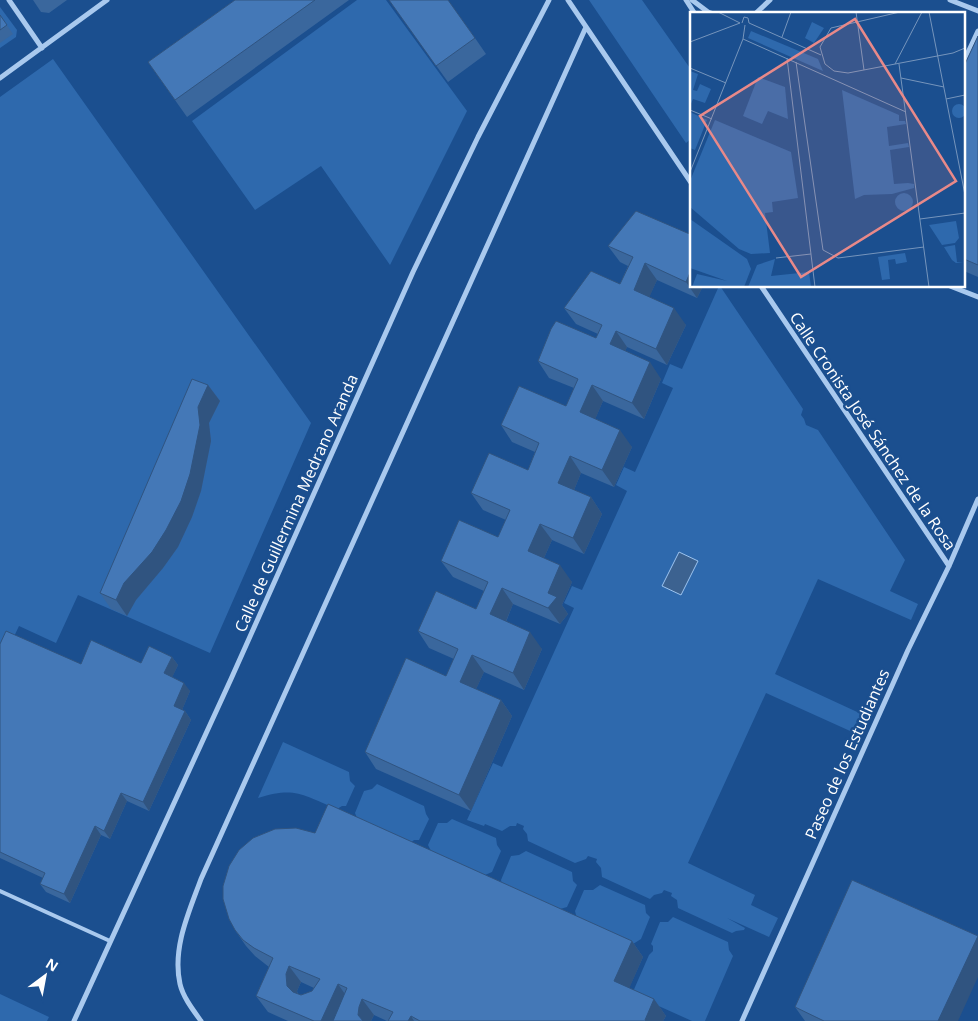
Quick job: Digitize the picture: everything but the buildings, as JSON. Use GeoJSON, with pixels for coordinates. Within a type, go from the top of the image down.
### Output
{"type":"FeatureCollection","features":[{"type":"Feature","properties":{"kind":"street"},"geometry":{"type":"LineString","coordinates":[[9,0],[42,48]]}},
{"type":"Feature","properties":{"kind":"street"},"geometry":{"type":"LineString","coordinates":[[0,78],[107,0]]}},
{"type":"Feature","properties":{"kind":"street","name":"Calle de Guillermina Medrano Aranda"},"geometry":{"type":"LineString","coordinates":[[74,1021],[231,679],[413,272],[478,137],[549,0]]}},
{"type":"Feature","properties":{"kind":"street"},"geometry":{"type":"LineString","coordinates":[[568,0],[690,181]]}},
{"type":"Feature","properties":{"kind":"street"},"geometry":{"type":"LineString","coordinates":[[686,0],[694,12]]}},
{"type":"Feature","properties":{"kind":"street"},"geometry":{"type":"LineString","coordinates":[[692,0],[708,12]]}},
{"type":"Feature","properties":{"kind":"street"},"geometry":{"type":"LineString","coordinates":[[757,12],[770,0]]}},
{"type":"Feature","properties":{"kind":"street"},"geometry":{"type":"LineString","coordinates":[[950,0],[978,11]]}},
{"type":"Feature","properties":{"kind":"street"},"geometry":{"type":"LineString","coordinates":[[201,1021],[180,984],[178,961],[180,941],[201,879],[586,27]]}},
{"type":"Feature","properties":{"kind":"street"},"geometry":{"type":"LineString","coordinates":[[966,57],[978,30]]}},
{"type":"Feature","properties":{"kind":"street","name":"Calle Cronista José Sánchez de la Rosa"},"geometry":{"type":"LineString","coordinates":[[762,288],[948,566]]}},
{"type":"Feature","properties":{"kind":"street"},"geometry":{"type":"LineString","coordinates":[[955,288],[978,297]]}},
{"type":"Feature","properties":{"kind":"street","name":"Paseo de los Estudiantes"},"geometry":{"type":"LineString","coordinates":[[742,1021],[908,650],[978,499]]}},
{"type":"Feature","properties":{"kind":"lane"},"geometry":{"type":"LineString","coordinates":[[0,891],[110,941]]}},
{"type":"Feature","properties":{"kind":"shaded area"},"geometry":{"type":"Polygon","coordinates":[[[357,0],[386,0],[467,111],[390,265],[321,166],[255,210],[192,121],[357,0]]]}},
{"type":"Feature","properties":{"kind":"shaded area"},"geometry":{"type":"Polygon","coordinates":[[[589,0],[642,0],[690,68],[690,140],[686,143],[589,0]]]}},
{"type":"Feature","properties":{"kind":"shaded area"},"geometry":{"type":"Polygon","coordinates":[[[0,7],[17,30],[16,37],[0,48],[0,7]]]}},
{"type":"Feature","properties":{"kind":"shaded area"},"geometry":{"type":"Polygon","coordinates":[[[53,59],[311,423],[210,653],[78,595],[56,643],[19,626],[0,666],[0,97],[53,59]]]}},
{"type":"Feature","properties":{"kind":"shaded area"},"geometry":{"type":"Polygon","coordinates":[[[718,288],[721,288],[803,409],[801,415],[806,425],[818,430],[905,560],[890,591],[918,604],[911,620],[818,579],[775,674],[868,717],[859,735],[766,693],[688,863],[755,895],[751,905],[778,918],[769,937],[727,918],[745,928],[744,930],[732,933],[678,908],[677,900],[671,896],[672,893],[664,890],[650,899],[602,877],[601,868],[596,862],[597,859],[588,856],[586,859],[575,863],[528,841],[527,834],[523,829],[524,826],[517,823],[516,826],[510,826],[502,831],[485,824],[484,826],[467,820],[493,763],[502,767],[574,608],[564,603],[572,586],[582,590],[627,491],[616,485],[624,467],[635,472],[673,388],[662,383],[670,364],[682,369],[718,288]]]}},
{"type":"Feature","properties":{"kind":"shaded area"},"geometry":{"type":"Polygon","coordinates":[[[679,552],[698,561],[681,595],[662,586],[679,552]]]}},
{"type":"Feature","properties":{"kind":"shaded area"},"geometry":{"type":"Polygon","coordinates":[[[283,742],[349,772],[350,781],[355,786],[346,806],[337,809],[307,796],[290,793],[271,794],[258,798],[283,742]]]}},
{"type":"Feature","properties":{"kind":"shaded area"},"geometry":{"type":"Polygon","coordinates":[[[377,784],[424,806],[429,819],[419,840],[414,840],[409,844],[357,818],[355,813],[364,791],[372,789],[377,784]]]}},
{"type":"Feature","properties":{"kind":"shaded area"},"geometry":{"type":"Polygon","coordinates":[[[452,819],[496,838],[497,845],[501,851],[492,872],[485,875],[432,853],[428,845],[438,823],[447,823],[452,819]]]}},
{"type":"Feature","properties":{"kind":"shaded area"},"geometry":{"type":"Polygon","coordinates":[[[526,851],[572,872],[573,881],[577,885],[567,907],[560,909],[502,886],[501,880],[511,856],[519,855],[526,851]]]}},
{"type":"Feature","properties":{"kind":"shaded area"},"geometry":{"type":"Polygon","coordinates":[[[600,885],[645,905],[646,913],[650,917],[641,939],[633,944],[577,919],[575,911],[584,890],[593,890],[600,885]]]}},
{"type":"Feature","properties":{"kind":"shaded area"},"geometry":{"type":"Polygon","coordinates":[[[673,917],[728,942],[729,950],[733,956],[705,1021],[692,1021],[632,994],[649,955],[653,951],[651,944],[660,922],[668,922],[673,917]]]}},
{"type":"Feature","properties":{"kind":"shaded area"},"geometry":{"type":"Polygon","coordinates":[[[0,994],[49,1017],[47,1021],[0,1021],[0,994]]]}}]}
